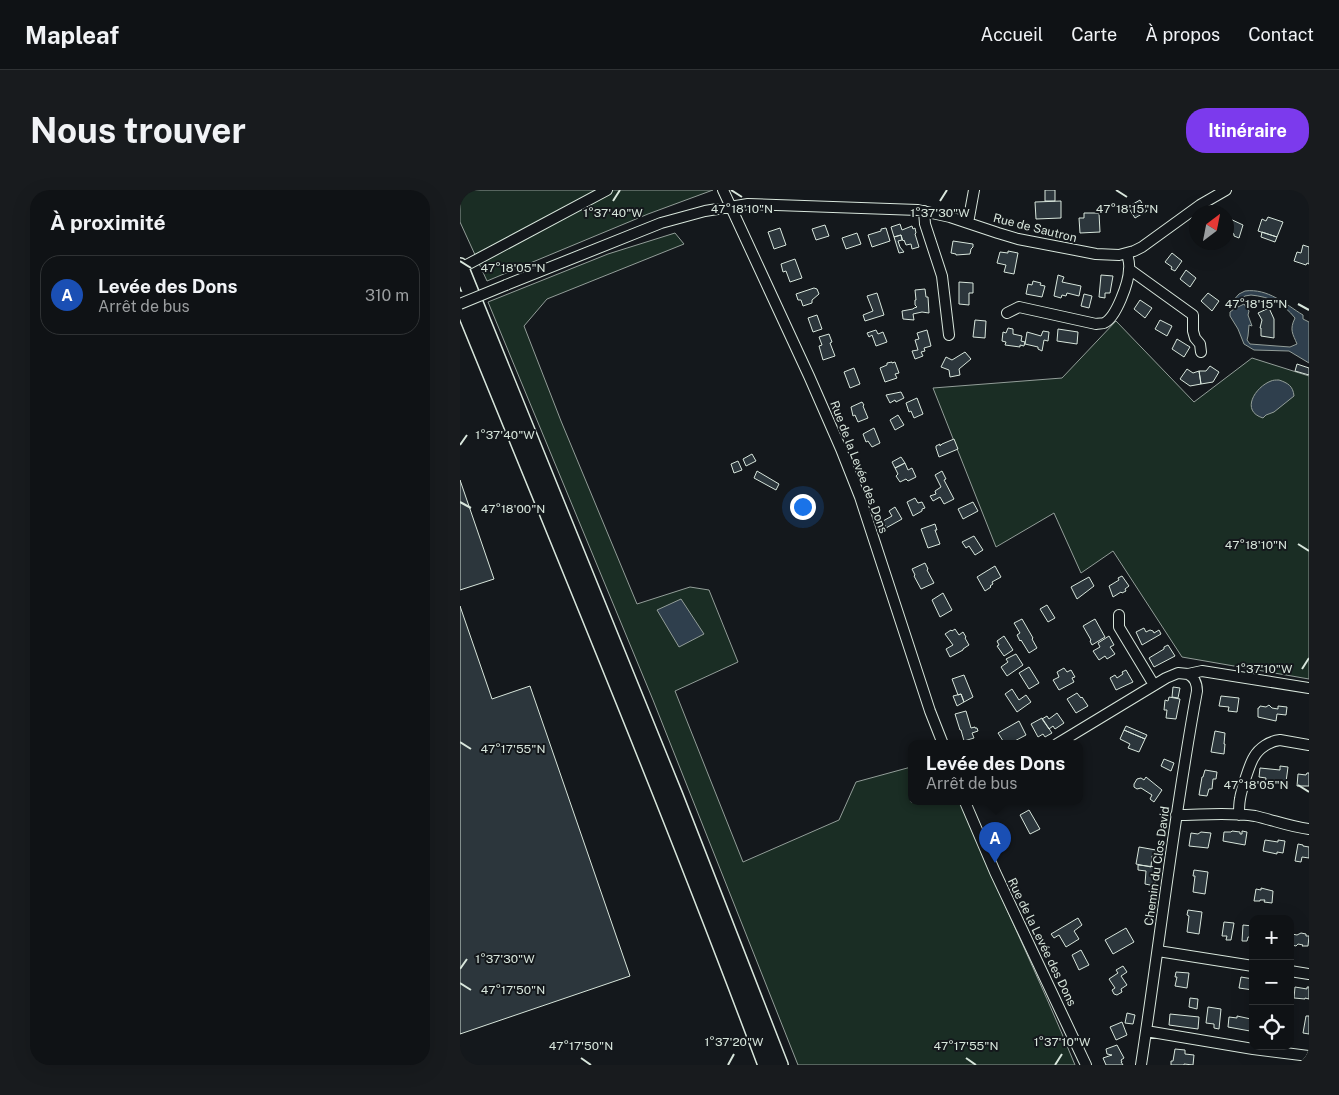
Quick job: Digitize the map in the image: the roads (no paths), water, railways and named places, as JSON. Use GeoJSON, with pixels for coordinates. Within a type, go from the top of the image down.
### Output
{"type":"FeatureCollection","features":[{"type":"Feature","properties":{"kind":"highway"},"geometry":{"type":"LineString","coordinates":[[460,267],[676,796],[780,1065]]}},
{"type":"Feature","properties":{"kind":"highway"},"geometry":{"type":"LineString","coordinates":[[460,299],[643,750],[766,1065]]}},
{"type":"Feature","properties":{"kind":"street"},"geometry":{"type":"LineString","coordinates":[[460,267],[607,190]]}},
{"type":"Feature","properties":{"kind":"street","name":"Rue de la Levée des Dons"},"geometry":{"type":"LineString","coordinates":[[724,190],[841,449],[860,497],[930,711],[941,740]]}},
{"type":"Feature","properties":{"kind":"street"},"geometry":{"type":"LineString","coordinates":[[968,223],[974,190]]}},
{"type":"Feature","properties":{"kind":"street","name":"Rue de Sautron"},"geometry":{"type":"LineString","coordinates":[[460,304],[646,228],[683,216],[731,206],[765,204],[924,211],[1018,239],[1106,255],[1127,254],[1142,247],[1200,205],[1226,190]]}},
{"type":"Feature","properties":{"kind":"street"},"geometry":{"type":"LineString","coordinates":[[924,211],[925,224],[942,276],[949,335]]}},
{"type":"Feature","properties":{"kind":"street"},"geometry":{"type":"LineString","coordinates":[[1007,313],[1019,307],[1096,324],[1105,323],[1111,317],[1122,298],[1130,269],[1127,254]]}},
{"type":"Feature","properties":{"kind":"street"},"geometry":{"type":"LineString","coordinates":[[1130,269],[1192,315],[1193,331],[1195,338],[1200,344],[1201,352]]}},
{"type":"Feature","properties":{"kind":"street"},"geometry":{"type":"LineString","coordinates":[[1119,615],[1119,627],[1154,685]]}},
{"type":"Feature","properties":{"kind":"street"},"geometry":{"type":"LineString","coordinates":[[1064,740],[1178,672],[1188,674],[1202,671],[1309,688]]}},
{"type":"Feature","properties":{"kind":"street","name":"Chemin du Clos David"},"geometry":{"type":"LineString","coordinates":[[1141,1065],[1176,815],[1197,691],[1196,682],[1188,674]]}},
{"type":"Feature","properties":{"kind":"street"},"geometry":{"type":"LineString","coordinates":[[1239,815],[1240,799],[1252,761],[1257,753],[1262,748],[1280,740],[1309,745]]}},
{"type":"Feature","properties":{"kind":"street","name":"Rue de la Levée des Dons"},"geometry":{"type":"LineString","coordinates":[[966,805],[995,872],[1086,1065]]}},
{"type":"Feature","properties":{"kind":"street"},"geometry":{"type":"LineString","coordinates":[[1176,815],[1254,816],[1309,829]]}},
{"type":"Feature","properties":{"kind":"street"},"geometry":{"type":"LineString","coordinates":[[1158,951],[1249,965]]}},
{"type":"Feature","properties":{"kind":"street"},"geometry":{"type":"LineString","coordinates":[[1294,972],[1309,974]]}},
{"type":"Feature","properties":{"kind":"street"},"geometry":{"type":"LineString","coordinates":[[1146,1031],[1253,1050],[1309,1056]]}},
{"type":"Feature","properties":{"kind":"water"},"geometry":{"type":"Polygon","coordinates":[[[1245,291],[1253,291],[1269,294],[1303,315],[1303,319],[1309,322],[1309,363],[1289,351],[1254,350],[1244,344],[1230,316],[1230,312],[1234,309],[1231,303],[1239,294],[1245,291]],[[1245,296],[1236,303],[1238,307],[1244,304],[1249,311],[1248,315],[1252,326],[1249,325],[1247,340],[1250,344],[1290,347],[1297,344],[1292,329],[1295,318],[1281,305],[1270,299],[1258,296],[1245,296]]]}},
{"type":"Feature","properties":{"kind":"water"},"geometry":{"type":"Polygon","coordinates":[[[1279,380],[1289,385],[1294,396],[1263,418],[1256,415],[1251,405],[1255,393],[1265,384],[1279,380]]]}},
{"type":"Feature","properties":{"kind":"water"},"geometry":{"type":"Polygon","coordinates":[[[681,599],[704,634],[679,647],[657,610],[681,599]]]}},
{"type":"Feature","properties":{"kind":"place","name":"Levée des Dons"},"geometry":{"type":"Point","coordinates":[995,863]}}]}
